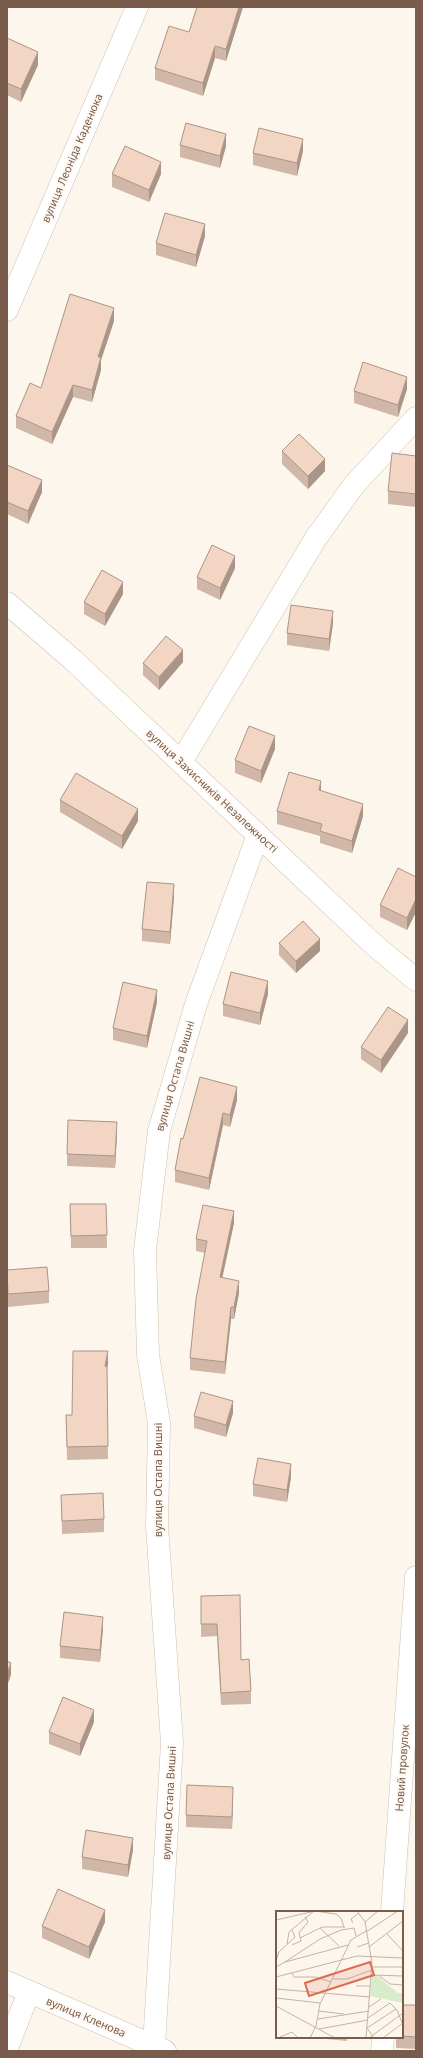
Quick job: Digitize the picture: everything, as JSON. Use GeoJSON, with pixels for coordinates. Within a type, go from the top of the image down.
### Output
{"type":"FeatureCollection","features":[{"type":"Feature","properties":{"kind":"street","name":"вулиця Леоніда Каденюка"},"geometry":{"type":"LineString","coordinates":[[7,310],[137,7]]}},
{"type":"Feature","properties":{"kind":"street"},"geometry":{"type":"LineString","coordinates":[[181,762],[316,538],[354,485],[416,418]]}},
{"type":"Feature","properties":{"kind":"street","name":"вулиця Захисників Незалежності"},"geometry":{"type":"LineString","coordinates":[[7,603],[73,660],[372,943],[416,980]]}},
{"type":"Feature","properties":{"kind":"street","name":"вулиця Остапа Вишні"},"geometry":{"type":"LineString","coordinates":[[160,2048],[172,1743],[156,1526],[159,1423],[148,1355],[145,1250],[159,1131],[196,1004],[258,835]]}},
{"type":"Feature","properties":{"kind":"street","name":"Новий провулок"},"geometry":{"type":"LineString","coordinates":[[392,1911],[416,1577]]}},
{"type":"Feature","properties":{"kind":"street","name":"вулиця Кленова"},"geometry":{"type":"LineString","coordinates":[[7,1982],[160,2048]]}},
{"type":"Feature","properties":{"kind":"street"},"geometry":{"type":"LineString","coordinates":[[7,2048],[29,1992]]}},
{"type":"Feature","properties":{"kind":"street"},"geometry":{"type":"LineString","coordinates":[[382,2051],[383,2038]]}},
{"type":"Feature","properties":{"kind":"building"},"geometry":{"type":"Polygon","coordinates":[[[197,7],[239,7],[226,49],[215,46],[203,83],[155,68],[169,26],[189,32],[197,7]]]}},
{"type":"Feature","properties":{"kind":"building"},"geometry":{"type":"Polygon","coordinates":[[[7,38],[38,52],[21,89],[7,83],[7,38]]]}},
{"type":"Feature","properties":{"kind":"building"},"geometry":{"type":"Polygon","coordinates":[[[186,123],[226,134],[220,156],[180,145],[186,123]]]}},
{"type":"Feature","properties":{"kind":"building"},"geometry":{"type":"Polygon","coordinates":[[[259,128],[303,139],[297,163],[253,153],[259,128]]]}},
{"type":"Feature","properties":{"kind":"building"},"geometry":{"type":"Polygon","coordinates":[[[125,146],[161,162],[149,190],[112,174],[125,146]]]}},
{"type":"Feature","properties":{"kind":"building"},"geometry":{"type":"Polygon","coordinates":[[[165,213],[205,224],[196,255],[156,243],[165,213]]]}},
{"type":"Feature","properties":{"kind":"building"},"geometry":{"type":"Polygon","coordinates":[[[70,294],[114,308],[98,357],[101,357],[92,390],[73,385],[52,432],[16,416],[30,383],[41,388],[70,294]]]}},
{"type":"Feature","properties":{"kind":"building"},"geometry":{"type":"Polygon","coordinates":[[[363,362],[407,377],[398,405],[354,391],[363,362]]]}},
{"type":"Feature","properties":{"kind":"building"},"geometry":{"type":"Polygon","coordinates":[[[299,434],[325,459],[308,476],[282,451],[299,434]]]}},
{"type":"Feature","properties":{"kind":"building"},"geometry":{"type":"Polygon","coordinates":[[[392,453],[416,456],[416,494],[388,491],[392,453]]]}},
{"type":"Feature","properties":{"kind":"building"},"geometry":{"type":"Polygon","coordinates":[[[7,465],[42,480],[28,511],[7,502],[7,465]]]}},
{"type":"Feature","properties":{"kind":"building"},"geometry":{"type":"Polygon","coordinates":[[[212,545],[235,556],[220,588],[197,577],[212,545]]]}},
{"type":"Feature","properties":{"kind":"building"},"geometry":{"type":"Polygon","coordinates":[[[102,570],[123,582],[105,614],[84,602],[102,570]]]}},
{"type":"Feature","properties":{"kind":"building"},"geometry":{"type":"Polygon","coordinates":[[[291,605],[333,611],[329,639],[287,633],[291,605]]]}},
{"type":"Feature","properties":{"kind":"building"},"geometry":{"type":"Polygon","coordinates":[[[166,636],[183,650],[159,677],[143,663],[166,636]]]}},
{"type":"Feature","properties":{"kind":"building"},"geometry":{"type":"Polygon","coordinates":[[[249,726],[275,736],[261,771],[235,760],[249,726]]]}},
{"type":"Feature","properties":{"kind":"building"},"geometry":{"type":"Polygon","coordinates":[[[289,772],[321,781],[319,790],[363,804],[352,841],[320,831],[322,824],[277,811],[289,772]]]}},
{"type":"Feature","properties":{"kind":"building"},"geometry":{"type":"Polygon","coordinates":[[[76,773],[138,809],[122,836],[60,800],[76,773]]]}},
{"type":"Feature","properties":{"kind":"building"},"geometry":{"type":"Polygon","coordinates":[[[398,868],[416,877],[416,899],[407,918],[380,905],[398,868]]]}},
{"type":"Feature","properties":{"kind":"building"},"geometry":{"type":"Polygon","coordinates":[[[147,882],[174,884],[170,932],[142,929],[147,882]]]}},
{"type":"Feature","properties":{"kind":"building"},"geometry":{"type":"Polygon","coordinates":[[[303,921],[320,939],[296,961],[279,943],[303,921]]]}},
{"type":"Feature","properties":{"kind":"building"},"geometry":{"type":"Polygon","coordinates":[[[231,972],[268,981],[260,1013],[223,1004],[231,972]]]}},
{"type":"Feature","properties":{"kind":"building"},"geometry":{"type":"Polygon","coordinates":[[[123,982],[157,990],[147,1036],[113,1028],[123,982]]]}},
{"type":"Feature","properties":{"kind":"building"},"geometry":{"type":"Polygon","coordinates":[[[388,1007],[408,1020],[381,1060],[361,1047],[388,1007]]]}},
{"type":"Feature","properties":{"kind":"building"},"geometry":{"type":"Polygon","coordinates":[[[200,1077],[237,1087],[230,1115],[223,1113],[209,1178],[175,1170],[181,1138],[183,1139],[200,1077]]]}},
{"type":"Feature","properties":{"kind":"building"},"geometry":{"type":"Polygon","coordinates":[[[68,1120],[117,1122],[115,1156],[67,1154],[68,1120]]]}},
{"type":"Feature","properties":{"kind":"building"},"geometry":{"type":"Polygon","coordinates":[[[70,1204],[106,1204],[107,1235],[71,1236],[70,1204]]]}},
{"type":"Feature","properties":{"kind":"building"},"geometry":{"type":"Polygon","coordinates":[[[203,1205],[234,1211],[220,1277],[239,1281],[234,1307],[231,1307],[225,1362],[190,1358],[196,1299],[207,1241],[196,1239],[203,1205]]]}},
{"type":"Feature","properties":{"kind":"building"},"geometry":{"type":"Polygon","coordinates":[[[47,1267],[49,1291],[8,1294],[7,1270],[47,1267]]]}},
{"type":"Feature","properties":{"kind":"building"},"geometry":{"type":"Polygon","coordinates":[[[73,1351],[108,1351],[105,1366],[107,1367],[108,1446],[67,1447],[66,1415],[72,1415],[73,1351]]]}},
{"type":"Feature","properties":{"kind":"building"},"geometry":{"type":"Polygon","coordinates":[[[201,1392],[233,1401],[226,1425],[194,1416],[201,1392]]]}},
{"type":"Feature","properties":{"kind":"building"},"geometry":{"type":"Polygon","coordinates":[[[258,1458],[291,1464],[287,1490],[253,1484],[258,1458]]]}},
{"type":"Feature","properties":{"kind":"building"},"geometry":{"type":"Polygon","coordinates":[[[103,1493],[104,1519],[62,1521],[61,1495],[103,1493]]]}},
{"type":"Feature","properties":{"kind":"building"},"geometry":{"type":"Polygon","coordinates":[[[240,1595],[241,1660],[249,1659],[251,1691],[221,1693],[217,1624],[201,1624],[201,1596],[240,1595]]]}},
{"type":"Feature","properties":{"kind":"building"},"geometry":{"type":"Polygon","coordinates":[[[64,1612],[103,1617],[100,1650],[60,1646],[64,1612]]]}},
{"type":"Feature","properties":{"kind":"building"},"geometry":{"type":"Polygon","coordinates":[[[7,1661],[11,1663],[7,1674],[7,1661]]]}},
{"type":"Feature","properties":{"kind":"building"},"geometry":{"type":"Polygon","coordinates":[[[63,1697],[94,1710],[80,1744],[49,1732],[63,1697]]]}},
{"type":"Feature","properties":{"kind":"building"},"geometry":{"type":"Polygon","coordinates":[[[187,1785],[233,1787],[232,1817],[186,1815],[187,1785]]]}},
{"type":"Feature","properties":{"kind":"building"},"geometry":{"type":"Polygon","coordinates":[[[86,1830],[133,1838],[128,1865],[82,1857],[86,1830]]]}},
{"type":"Feature","properties":{"kind":"building"},"geometry":{"type":"Polygon","coordinates":[[[58,1889],[105,1910],[89,1947],[42,1926],[58,1889]]]}},
{"type":"Feature","properties":{"kind":"building"},"geometry":{"type":"Polygon","coordinates":[[[403,2005],[416,2005],[416,2037],[403,2036],[403,2005]]]}}]}
